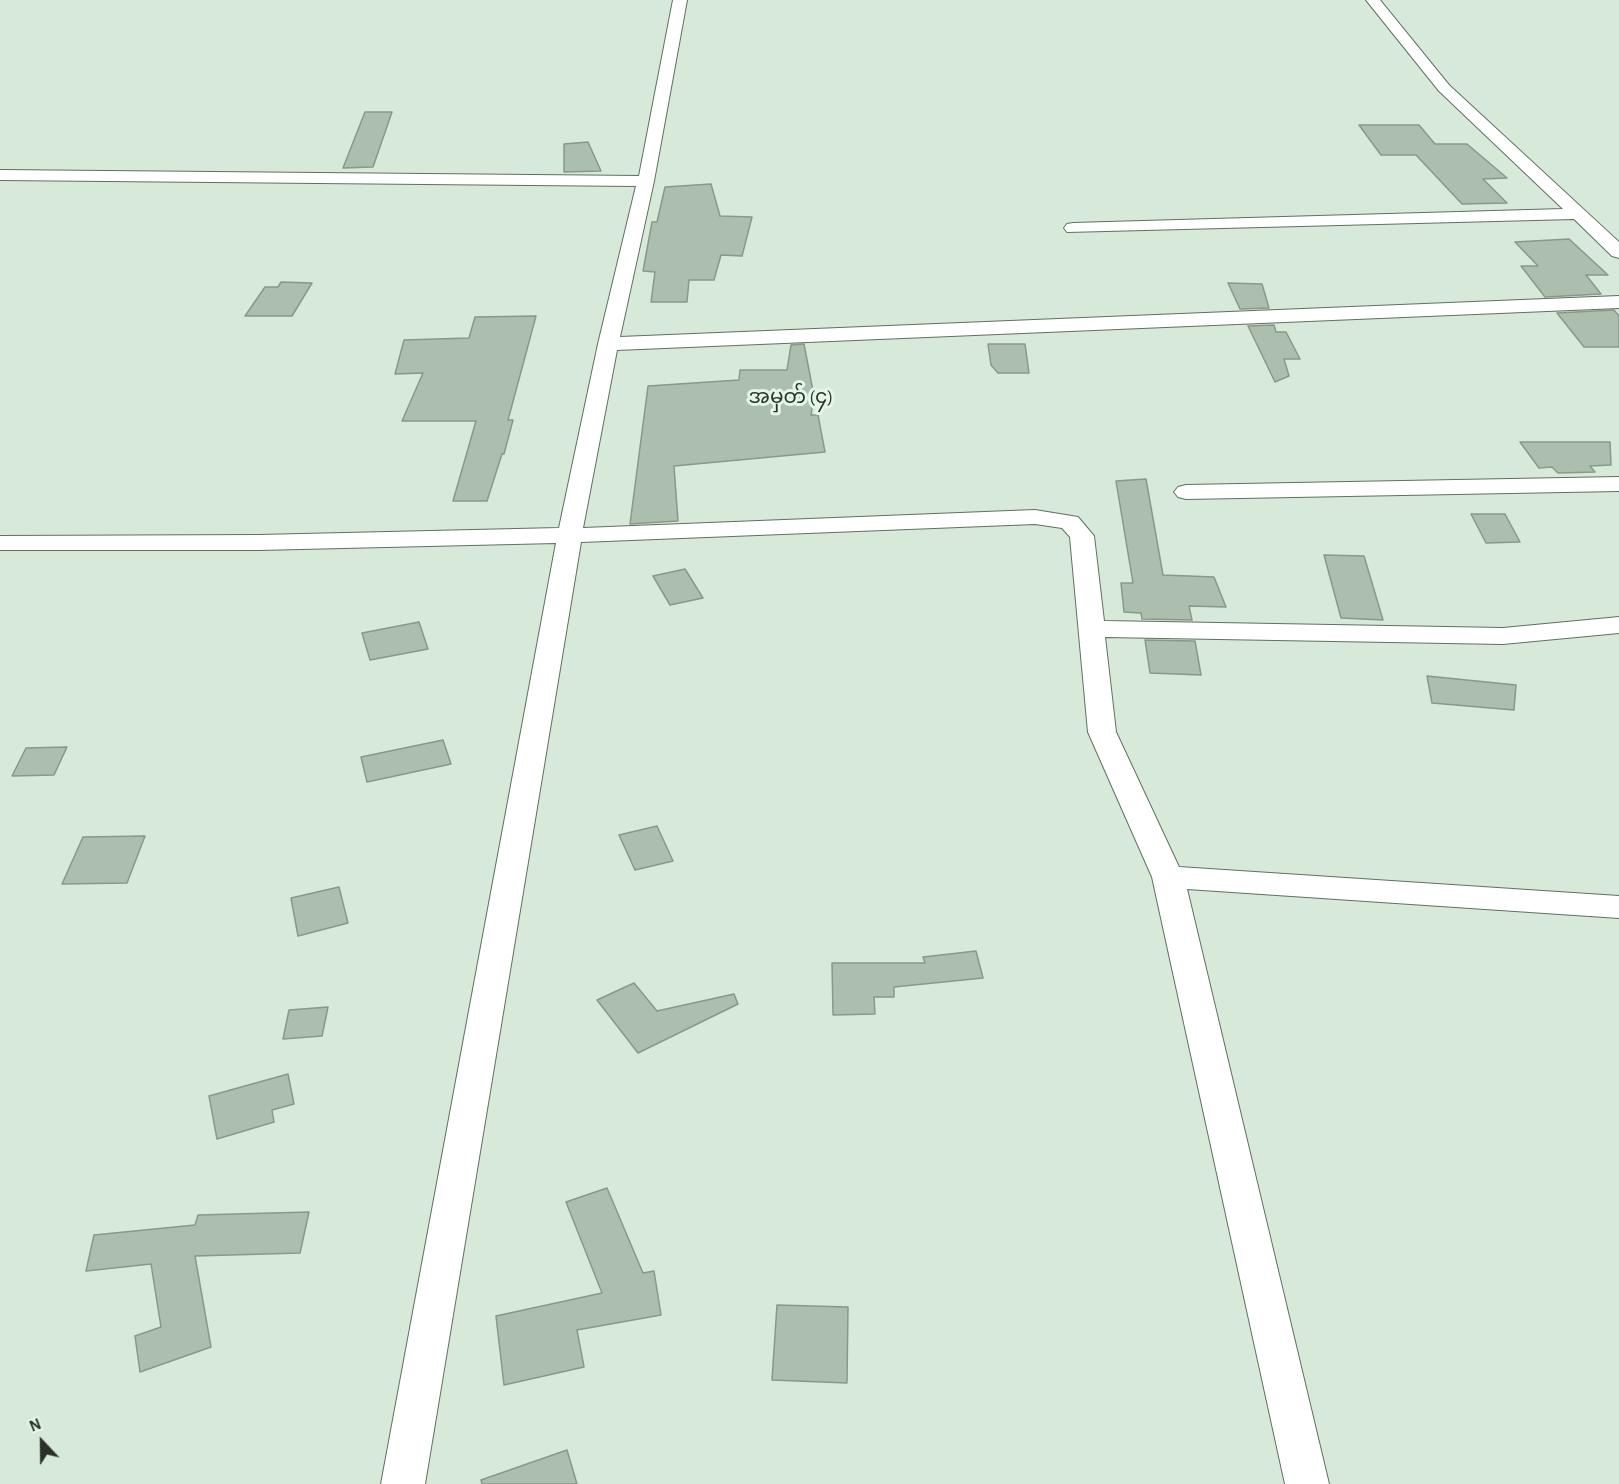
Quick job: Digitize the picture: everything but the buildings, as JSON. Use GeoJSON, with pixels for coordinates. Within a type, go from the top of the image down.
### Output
{"type":"FeatureCollection","features":[{"type":"Feature","properties":{"kind":"street"},"geometry":{"type":"LineString","coordinates":[[403,1484],[570,537],[608,344],[646,181],[680,0]]}},
{"type":"Feature","properties":{"kind":"street"},"geometry":{"type":"LineString","coordinates":[[1373,0],[1444,88],[1619,252]]}},
{"type":"Feature","properties":{"kind":"street"},"geometry":{"type":"LineString","coordinates":[[0,175],[646,181]]}},
{"type":"Feature","properties":{"kind":"street"},"geometry":{"type":"LineString","coordinates":[[1073,228],[1581,214]]}},
{"type":"Feature","properties":{"kind":"street"},"geometry":{"type":"LineString","coordinates":[[608,344],[1619,302]]}},
{"type":"Feature","properties":{"kind":"street"},"geometry":{"type":"LineString","coordinates":[[1186,492],[1619,484]]}},
{"type":"Feature","properties":{"kind":"street"},"geometry":{"type":"LineString","coordinates":[[0,543],[195,545],[570,537],[1035,517],[1070,522],[1082,536],[1102,732],[1168,877],[1307,1484]]}},
{"type":"Feature","properties":{"kind":"street"},"geometry":{"type":"LineString","coordinates":[[1090,629],[1503,636],[1619,625]]}},
{"type":"Feature","properties":{"kind":"street"},"geometry":{"type":"LineString","coordinates":[[1168,877],[1619,907]]}},
{"type":"Feature","properties":{"kind":"district","name":"အမှတ် (၄)"},"geometry":{"type":"Point","coordinates":[791,397]}}]}
